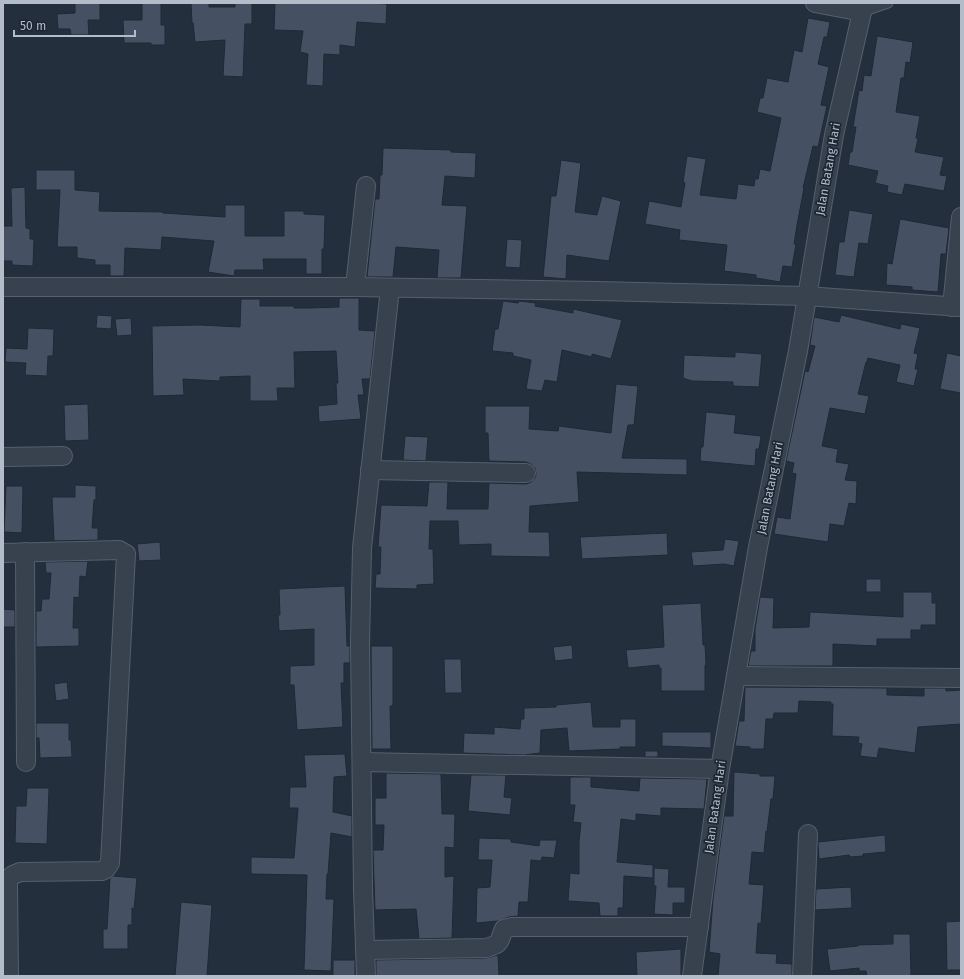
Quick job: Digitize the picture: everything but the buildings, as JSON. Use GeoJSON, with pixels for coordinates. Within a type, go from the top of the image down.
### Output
{"type":"FeatureCollection","features":[{"type":"Feature","properties":{"kind":"street"},"geometry":{"type":"LineString","coordinates":[[815,3],[863,7]]}},
{"type":"Feature","properties":{"kind":"street","name":"Jalan Batang Hari"},"geometry":{"type":"LineString","coordinates":[[692,976],[720,769],[758,548],[798,351],[834,135],[863,7]]}},
{"type":"Feature","properties":{"kind":"street"},"geometry":{"type":"LineString","coordinates":[[355,287],[366,186]]}},
{"type":"Feature","properties":{"kind":"street"},"geometry":{"type":"LineString","coordinates":[[3,287],[355,287],[597,291],[806,296],[956,307],[961,217]]}},
{"type":"Feature","properties":{"kind":"street"},"geometry":{"type":"LineString","coordinates":[[366,976],[363,890],[360,643],[362,548],[390,288]]}},
{"type":"Feature","properties":{"kind":"street"},"geometry":{"type":"LineString","coordinates":[[3,457],[63,456]]}},
{"type":"Feature","properties":{"kind":"street"},"geometry":{"type":"LineString","coordinates":[[370,470],[526,473]]}},
{"type":"Feature","properties":{"kind":"street"},"geometry":{"type":"LineString","coordinates":[[3,553],[119,550],[126,554],[109,866],[102,871],[20,872],[6,877],[8,886],[9,976]]}},
{"type":"Feature","properties":{"kind":"street"},"geometry":{"type":"LineString","coordinates":[[25,552],[26,762]]}},
{"type":"Feature","properties":{"kind":"street"},"geometry":{"type":"LineString","coordinates":[[736,676],[961,678]]}},
{"type":"Feature","properties":{"kind":"street"},"geometry":{"type":"LineString","coordinates":[[362,762],[720,769]]}},
{"type":"Feature","properties":{"kind":"street"},"geometry":{"type":"LineString","coordinates":[[802,976],[808,834]]}},
{"type":"Feature","properties":{"kind":"street"},"geometry":{"type":"LineString","coordinates":[[366,950],[486,948],[497,945],[504,929],[512,927],[699,927]]}},
{"type":"Feature","properties":{"kind":"lane"},"geometry":{"type":"LineString","coordinates":[[863,7],[888,3]]}}]}
